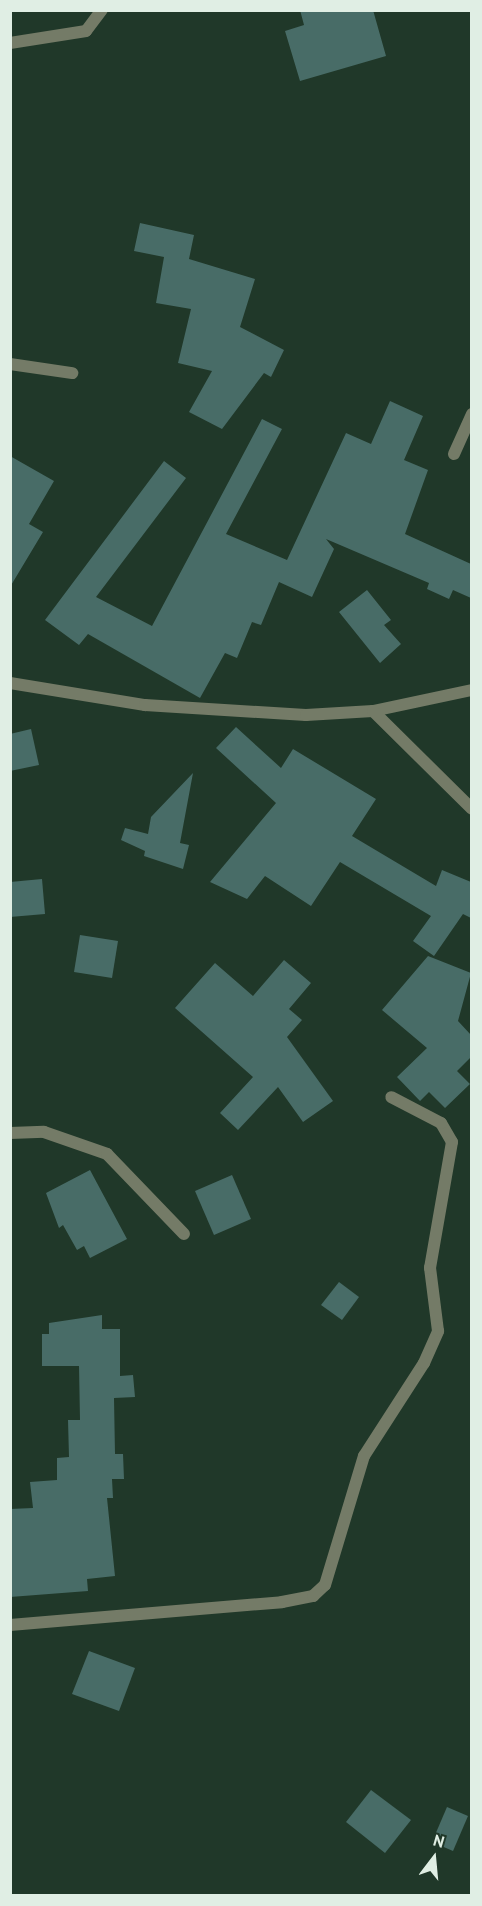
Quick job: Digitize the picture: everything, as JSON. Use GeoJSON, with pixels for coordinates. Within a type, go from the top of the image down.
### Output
{"type":"FeatureCollection","features":[{"type":"Feature","properties":{"kind":"street"},"geometry":{"type":"LineString","coordinates":[[10,43],[86,31],[102,10]]}},
{"type":"Feature","properties":{"kind":"street"},"geometry":{"type":"LineString","coordinates":[[10,364],[72,374]]}},
{"type":"Feature","properties":{"kind":"street"},"geometry":{"type":"LineString","coordinates":[[454,454],[471,414]]}},
{"type":"Feature","properties":{"kind":"street"},"geometry":{"type":"LineString","coordinates":[[10,684],[238,713],[373,711],[471,690]]}},
{"type":"Feature","properties":{"kind":"street"},"geometry":{"type":"LineString","coordinates":[[373,711],[471,809]]}},
{"type":"Feature","properties":{"kind":"street"},"geometry":{"type":"LineString","coordinates":[[10,1625],[282,1602],[313,1596],[325,1585],[364,1455],[424,1363],[438,1332],[430,1268],[452,1142],[441,1123],[391,1097]]}},
{"type":"Feature","properties":{"kind":"street"},"geometry":{"type":"LineString","coordinates":[[10,1133],[44,1132],[107,1154],[184,1234]]}},
{"type":"Feature","properties":{"kind":"building"},"geometry":{"type":"Polygon","coordinates":[[[300,10],[373,10],[386,56],[300,81],[285,31],[304,25],[300,10]]]}},
{"type":"Feature","properties":{"kind":"building"},"geometry":{"type":"Polygon","coordinates":[[[140,223],[194,235],[189,259],[255,279],[240,327],[284,350],[271,377],[264,373],[222,429],[189,412],[212,371],[178,363],[191,309],[156,303],[164,257],[134,251],[140,223]]]}},
{"type":"Feature","properties":{"kind":"building"},"geometry":{"type":"Polygon","coordinates":[[[390,401],[423,416],[404,460],[428,470],[405,534],[471,564],[471,598],[453,590],[449,599],[427,589],[429,583],[326,539],[334,549],[312,597],[279,582],[261,625],[252,622],[237,658],[225,653],[200,698],[88,634],[79,645],[45,620],[164,461],[186,478],[96,597],[152,626],[262,419],[282,429],[226,534],[287,560],[346,433],[371,444],[390,401]]]}},
{"type":"Feature","properties":{"kind":"building"},"geometry":{"type":"Polygon","coordinates":[[[10,456],[54,481],[29,524],[43,532],[10,587],[10,456]]]}},
{"type":"Feature","properties":{"kind":"building"},"geometry":{"type":"Polygon","coordinates":[[[367,590],[391,620],[384,625],[401,644],[380,663],[339,612],[367,590]]]}},
{"type":"Feature","properties":{"kind":"building"},"geometry":{"type":"Polygon","coordinates":[[[236,727],[281,768],[293,749],[376,799],[352,836],[436,886],[442,870],[471,882],[471,918],[463,914],[434,956],[413,941],[431,916],[340,862],[311,906],[265,876],[247,899],[210,882],[276,803],[216,748],[236,727]]]}},
{"type":"Feature","properties":{"kind":"building"},"geometry":{"type":"Polygon","coordinates":[[[31,729],[39,765],[10,771],[10,734],[31,729]]]}},
{"type":"Feature","properties":{"kind":"building"},"geometry":{"type":"Polygon","coordinates":[[[193,773],[180,843],[189,845],[183,869],[144,856],[145,851],[121,840],[125,828],[148,834],[151,817],[193,773]]]}},
{"type":"Feature","properties":{"kind":"building"},"geometry":{"type":"Polygon","coordinates":[[[42,879],[45,914],[10,917],[10,882],[42,879]]]}},
{"type":"Feature","properties":{"kind":"building"},"geometry":{"type":"Polygon","coordinates":[[[80,935],[118,941],[112,978],[74,972],[80,935]]]}},
{"type":"Feature","properties":{"kind":"building"},"geometry":{"type":"Polygon","coordinates":[[[428,956],[471,973],[458,1021],[471,1035],[471,1057],[457,1071],[470,1084],[445,1108],[429,1092],[420,1101],[397,1077],[427,1048],[382,1010],[428,956]]]}},
{"type":"Feature","properties":{"kind":"building"},"geometry":{"type":"Polygon","coordinates":[[[284,960],[311,983],[289,1009],[302,1020],[287,1037],[333,1101],[303,1122],[278,1087],[238,1130],[220,1113],[253,1077],[175,1008],[215,963],[253,996],[284,960]]]}},
{"type":"Feature","properties":{"kind":"building"},"geometry":{"type":"Polygon","coordinates":[[[90,1170],[127,1239],[90,1258],[84,1246],[77,1250],[63,1225],[59,1228],[46,1193],[90,1170]]]}},
{"type":"Feature","properties":{"kind":"building"},"geometry":{"type":"Polygon","coordinates":[[[232,1175],[251,1219],[214,1235],[195,1191],[232,1175]]]}},
{"type":"Feature","properties":{"kind":"building"},"geometry":{"type":"Polygon","coordinates":[[[339,1282],[359,1297],[342,1320],[321,1305],[339,1282]]]}},
{"type":"Feature","properties":{"kind":"building"},"geometry":{"type":"Polygon","coordinates":[[[102,1315],[102,1329],[120,1329],[120,1376],[133,1375],[135,1397],[114,1398],[115,1454],[123,1454],[124,1479],[112,1479],[113,1498],[107,1498],[115,1576],[87,1579],[88,1591],[10,1597],[10,1509],[33,1508],[30,1482],[57,1480],[57,1458],[69,1457],[68,1420],[80,1420],[79,1366],[42,1366],[42,1334],[49,1334],[49,1323],[102,1315]]]}},
{"type":"Feature","properties":{"kind":"building"},"geometry":{"type":"Polygon","coordinates":[[[89,1651],[135,1668],[119,1711],[72,1694],[89,1651]]]}},
{"type":"Feature","properties":{"kind":"building"},"geometry":{"type":"Polygon","coordinates":[[[371,1790],[411,1820],[385,1853],[346,1822],[371,1790]]]}},
{"type":"Feature","properties":{"kind":"building"},"geometry":{"type":"Polygon","coordinates":[[[447,1807],[468,1816],[453,1851],[432,1842],[447,1807]]]}}]}
